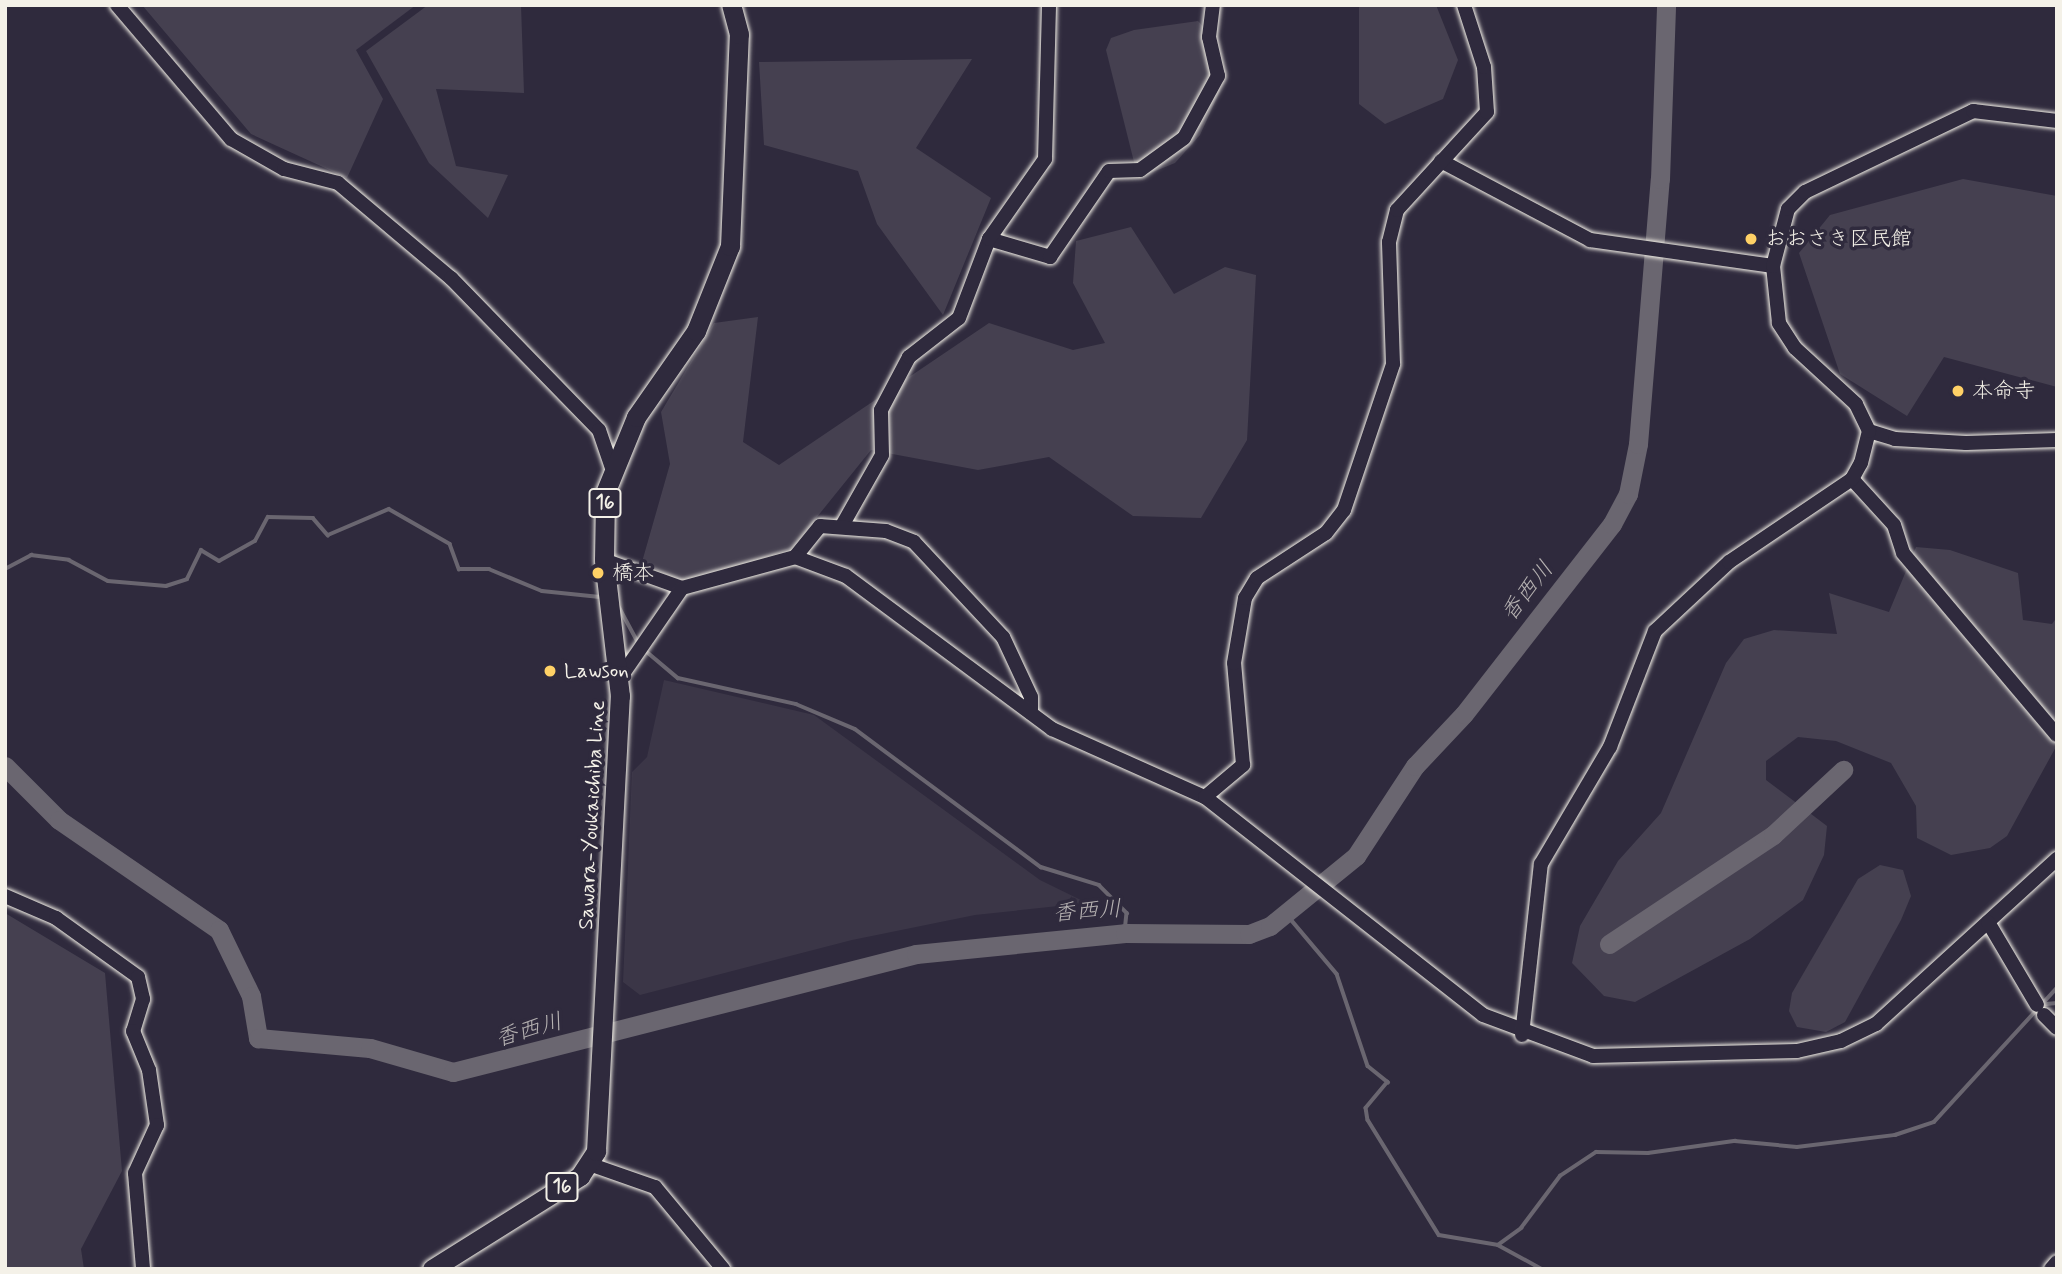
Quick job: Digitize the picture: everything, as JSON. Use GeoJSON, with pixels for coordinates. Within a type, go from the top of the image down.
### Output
{"type":"FeatureCollection","features":[{"type":"Feature","properties":{"kind":"main road","name":"Sawara-Youkaichiba Line"},"geometry":{"type":"LineString","coordinates":[[589,1164],[599,1136],[620,678],[604,560],[605,493],[636,417],[696,331],[730,246],[739,34],[731,5]]}},
{"type":"Feature","properties":{"kind":"main road","name":"16"},"geometry":{"type":"LineString","coordinates":[[432,1269],[589,1164]]}},
{"type":"Feature","properties":{"kind":"street"},"geometry":{"type":"LineString","coordinates":[[117,5],[231,139],[284,169],[338,183],[451,278],[599,430],[613,471]]}},
{"type":"Feature","properties":{"kind":"street"},"geometry":{"type":"LineString","coordinates":[[843,524],[882,455],[881,410],[909,357],[959,318],[989,239],[1045,159],[1049,5]]}},
{"type":"Feature","properties":{"kind":"street"},"geometry":{"type":"LineString","coordinates":[[989,239],[1050,257],[1109,171],[1140,170],[1162,160],[1184,138],[1218,76],[1209,37],[1213,5]]}},
{"type":"Feature","properties":{"kind":"street"},"geometry":{"type":"LineString","coordinates":[[1206,797],[1242,765],[1234,663],[1245,598],[1257,578],[1326,533],[1344,510],[1392,364],[1390,242],[1397,210],[1487,112],[1484,67],[1464,5]]}},
{"type":"Feature","properties":{"kind":"street"},"geometry":{"type":"LineString","coordinates":[[1522,1035],[1541,864],[1610,747],[1648,642],[1728,562],[1852,479],[1869,431],[1856,404],[1795,348],[1779,323],[1773,266],[1788,209],[1804,192],[1973,111],[2057,121]]}},
{"type":"Feature","properties":{"kind":"street"},"geometry":{"type":"LineString","coordinates":[[1441,161],[1590,240],[1646,252],[1773,266]]}},
{"type":"Feature","properties":{"kind":"street"},"geometry":{"type":"LineString","coordinates":[[1869,431],[1895,439],[1966,443],[2057,440]]}},
{"type":"Feature","properties":{"kind":"street"},"geometry":{"type":"LineString","coordinates":[[1852,479],[1894,525],[1903,554],[2057,735]]}},
{"type":"Feature","properties":{"kind":"street"},"geometry":{"type":"LineString","coordinates":[[604,560],[682,588],[795,557],[820,526],[843,524],[886,531],[930,554],[1003,637],[1031,696],[1031,713]]}},
{"type":"Feature","properties":{"kind":"street"},"geometry":{"type":"LineString","coordinates":[[795,557],[858,584],[1031,713],[1073,741],[1206,797],[1483,1015],[1522,1035],[1608,1059],[1823,1046],[1876,1024],[2057,859]]}},
{"type":"Feature","properties":{"kind":"street"},"geometry":{"type":"LineString","coordinates":[[620,678],[682,588]]}},
{"type":"Feature","properties":{"kind":"street"},"geometry":{"type":"LineString","coordinates":[[5,897],[56,918],[138,977],[142,993],[133,1031],[149,1070],[158,1125],[135,1173],[143,1269]]}},
{"type":"Feature","properties":{"kind":"street"},"geometry":{"type":"LineString","coordinates":[[1988,922],[2041,1010],[2057,1028]]}},
{"type":"Feature","properties":{"kind":"street"},"geometry":{"type":"LineString","coordinates":[[589,1164],[655,1187],[723,1269]]}},
{"type":"Feature","properties":{"kind":"street"},"geometry":{"type":"LineString","coordinates":[[2051,1269],[2057,1262]]}},
{"type":"Feature","properties":{"kind":"shaded area"},"geometry":{"type":"Polygon","coordinates":[[[142,5],[416,5],[356,50],[383,99],[347,178],[251,134],[142,5]]]}},
{"type":"Feature","properties":{"kind":"shaded area"},"geometry":{"type":"Polygon","coordinates":[[[428,5],[521,5],[524,93],[436,89],[456,166],[508,175],[488,218],[429,163],[366,51],[428,5]]]}},
{"type":"Feature","properties":{"kind":"shaded area"},"geometry":{"type":"Polygon","coordinates":[[[1359,5],[1436,5],[1458,60],[1443,99],[1385,124],[1359,104],[1359,5]]]}},
{"type":"Feature","properties":{"kind":"shaded area"},"geometry":{"type":"Polygon","coordinates":[[[1198,21],[1215,40],[1220,91],[1200,135],[1175,163],[1138,178],[1106,50],[1111,38],[1134,30],[1198,21]]]}},
{"type":"Feature","properties":{"kind":"shaded area"},"geometry":{"type":"Polygon","coordinates":[[[972,59],[916,148],[991,198],[943,315],[877,224],[858,171],[764,145],[759,62],[972,59]]]}},
{"type":"Feature","properties":{"kind":"shaded area"},"geometry":{"type":"Polygon","coordinates":[[[1963,179],[2057,196],[2057,387],[1944,357],[1907,416],[1840,374],[1799,253],[1830,215],[1963,179]]]}},
{"type":"Feature","properties":{"kind":"shaded area"},"geometry":{"type":"Polygon","coordinates":[[[1131,227],[1174,294],[1225,267],[1256,275],[1247,440],[1201,518],[1133,516],[1049,457],[978,470],[871,450],[792,548],[701,580],[677,580],[642,562],[670,464],[661,412],[714,323],[758,317],[743,442],[779,465],[989,323],[1073,350],[1105,343],[1073,283],[1076,241],[1131,227]]]}},
{"type":"Feature","properties":{"kind":"shaded area"},"geometry":{"type":"Polygon","coordinates":[[[1916,547],[1950,550],[2018,573],[2023,620],[2052,624],[2057,617],[2057,745],[2007,836],[1990,848],[1951,855],[1917,838],[1916,806],[1891,763],[1836,741],[1798,737],[1766,761],[1766,780],[1827,826],[1824,855],[1803,900],[1750,939],[1635,1002],[1604,996],[1572,963],[1580,926],[1618,861],[1661,813],[1726,663],[1744,639],[1774,630],[1837,634],[1829,593],[1889,612],[1916,547]]]}},
{"type":"Feature","properties":{"kind":"shaded area"},"geometry":{"type":"Polygon","coordinates":[[[664,680],[814,715],[1040,880],[1087,903],[975,915],[852,940],[640,995],[623,982],[632,772],[647,757],[664,680]]]}},
{"type":"Feature","properties":{"kind":"shaded area"},"geometry":{"type":"Polygon","coordinates":[[[1880,865],[1903,870],[1911,896],[1901,920],[1845,1022],[1826,1032],[1797,1027],[1789,1011],[1792,993],[1858,879],[1880,865]]]}},
{"type":"Feature","properties":{"kind":"shaded area"},"geometry":{"type":"Polygon","coordinates":[[[5,913],[105,973],[122,1171],[81,1249],[84,1269],[5,1269],[5,913]]]}},
{"type":"Feature","properties":{"kind":"waterway","name":"香西川"},"geometry":{"type":"LineString","coordinates":[[5,766],[59,820],[219,930],[251,996],[258,1038],[370,1048],[453,1072],[916,954],[1125,933],[1249,934],[1270,926],[1356,856],[1415,766],[1464,714],[1612,524],[1628,494],[1638,444],[1660,179],[1666,5]]}},
{"type":"Feature","properties":{"kind":"waterway"},"geometry":{"type":"LineString","coordinates":[[5,569],[31,555],[69,560],[108,581],[166,586],[187,579],[201,550],[219,561],[255,541],[268,517],[313,518],[328,535],[389,509],[450,544],[459,569],[489,569],[542,591],[600,597]]}},
{"type":"Feature","properties":{"kind":"waterway"},"geometry":{"type":"LineString","coordinates":[[616,601],[638,642]]}},
{"type":"Feature","properties":{"kind":"waterway"},"geometry":{"type":"LineString","coordinates":[[646,651],[678,678],[796,704],[855,729],[1041,867],[1099,885],[1127,913],[1125,933]]}},
{"type":"Feature","properties":{"kind":"waterway"},"geometry":{"type":"LineString","coordinates":[[1609,944],[1773,835],[1843,770]]}},
{"type":"Feature","properties":{"kind":"waterway"},"geometry":{"type":"LineString","coordinates":[[1288,916],[1337,974],[1368,1066],[1388,1082],[1366,1108],[1368,1120],[1439,1235],[1498,1245],[1542,1269]]}},
{"type":"Feature","properties":{"kind":"waterway"},"geometry":{"type":"LineString","coordinates":[[1498,1245],[1521,1228],[1560,1176],[1596,1152],[1648,1153],[1735,1141],[1797,1147],[1895,1135],[1934,1122],[2057,988]]}},
{"type":"Feature","properties":{"kind":"waterway"},"geometry":{"type":"LineString","coordinates":[[2046,1004],[2057,1003]]}},
{"type":"Feature","properties":{"kind":"place","name":"おおさき区民館"},"geometry":{"type":"Point","coordinates":[1751,239]}},
{"type":"Feature","properties":{"kind":"place","name":"本命寺"},"geometry":{"type":"Point","coordinates":[1958,391]}},
{"type":"Feature","properties":{"kind":"place","name":"橋本"},"geometry":{"type":"Point","coordinates":[598,573]}},
{"type":"Feature","properties":{"kind":"place","name":"Lawson"},"geometry":{"type":"Point","coordinates":[550,671]}}]}
